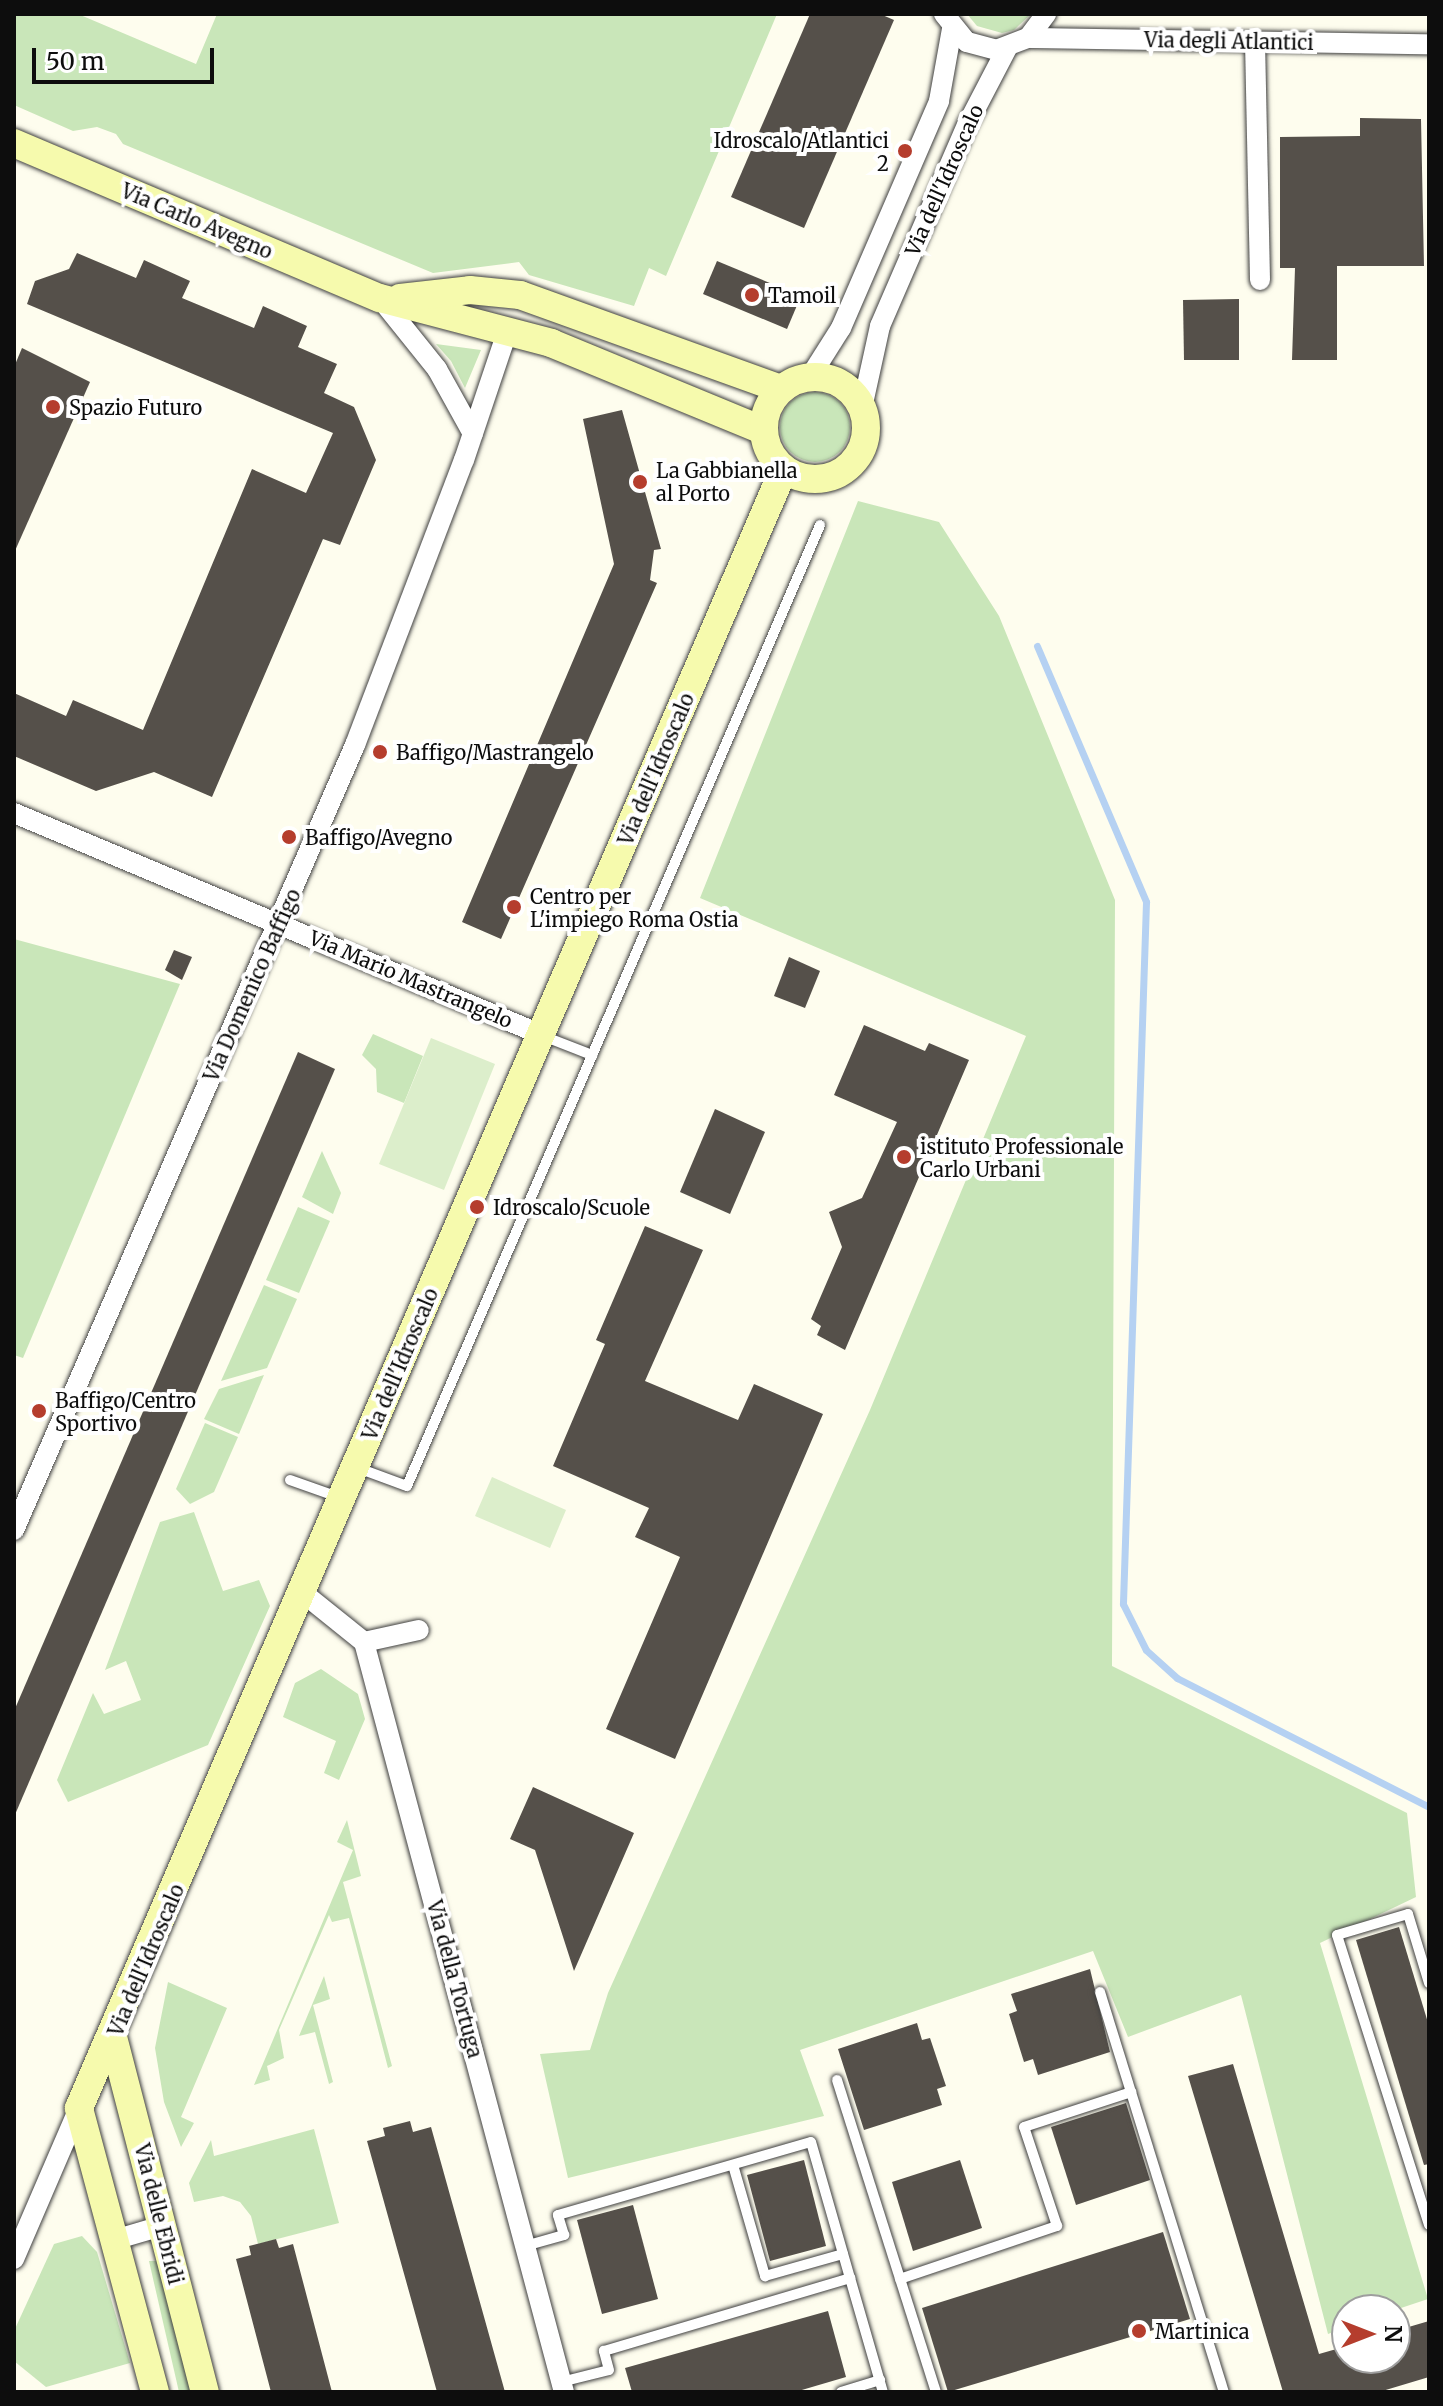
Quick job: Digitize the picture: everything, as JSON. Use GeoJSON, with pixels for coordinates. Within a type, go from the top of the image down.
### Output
{"type":"FeatureCollection","features":[{"type":"Feature","properties":{"kind":"street"},"geometry":{"type":"LineString","coordinates":[[948,22],[977,47],[1007,48],[1028,38],[1046,14]]}},
{"type":"Feature","properties":{"kind":"street","name":"Via dell'Idroscalo"},"geometry":{"type":"LineString","coordinates":[[810,377],[841,328],[939,101],[948,22]]}},
{"type":"Feature","properties":{"kind":"street","name":"Via degli Atlantici"},"geometry":{"type":"LineString","coordinates":[[1028,38],[1429,44]]}},
{"type":"Feature","properties":{"kind":"street"},"geometry":{"type":"LineString","coordinates":[[1255,41],[1260,280]]}},
{"type":"Feature","properties":{"kind":"street","name":"Via dell'Idroscalo"},"geometry":{"type":"LineString","coordinates":[[862,408],[880,326],[967,125],[1007,48]]}},
{"type":"Feature","properties":{"kind":"street","name":"Via Carlo Avegno"},"geometry":{"type":"LineString","coordinates":[[17,152],[380,298],[447,318],[508,329],[615,366],[764,431]]}},
{"type":"Feature","properties":{"kind":"street","name":"Via Carlo Avegno"},"geometry":{"type":"LineString","coordinates":[[380,298],[477,290],[536,300],[781,389]]}},
{"type":"Feature","properties":{"kind":"street"},"geometry":{"type":"LineString","coordinates":[[380,298],[437,369],[473,434]]}},
{"type":"Feature","properties":{"kind":"street"},"geometry":{"type":"LineString","coordinates":[[508,329],[536,300]]}},
{"type":"Feature","properties":{"kind":"street","name":"Via Domenico Baffigo"},"geometry":{"type":"LineString","coordinates":[[16,1519],[280,922],[361,730],[473,434],[508,329]]}},
{"type":"Feature","properties":{"kind":"street"},"geometry":{"type":"LineString","coordinates":[[810,377],[839,383],[862,408],[863,445],[843,471],[815,480],[784,469],[770,453],[764,431],[769,406],[781,389],[810,377]]}},
{"type":"Feature","properties":{"kind":"street","name":"Via dell'Idroscalo"},"geometry":{"type":"LineString","coordinates":[[14,2259],[113,2037],[784,469]]}},
{"type":"Feature","properties":{"kind":"street","name":"Via Mario Mastrangelo"},"geometry":{"type":"LineString","coordinates":[[14,813],[280,922],[542,1035]]}},
{"type":"Feature","properties":{"kind":"street"},"geometry":{"type":"LineString","coordinates":[[303,1593],[364,1642],[419,1630]]}},
{"type":"Feature","properties":{"kind":"street","name":"Via della Tortuga"},"geometry":{"type":"LineString","coordinates":[[364,1642],[562,2387]]}},
{"type":"Feature","properties":{"kind":"street","name":"Via delle Ebridi"},"geometry":{"type":"LineString","coordinates":[[113,2037],[205,2392]]}},
{"type":"Feature","properties":{"kind":"street"},"geometry":{"type":"LineString","coordinates":[[79,2108],[155,2392]]}},
{"type":"Feature","properties":{"kind":"street"},"geometry":{"type":"LineString","coordinates":[[114,2240],[162,2226]]}},
{"type":"Feature","properties":{"kind":"lane"},"geometry":{"type":"LineString","coordinates":[[356,1467],[407,1486],[820,525]]}},
{"type":"Feature","properties":{"kind":"lane"},"geometry":{"type":"LineString","coordinates":[[542,1035],[592,1055]]}},
{"type":"Feature","properties":{"kind":"lane"},"geometry":{"type":"LineString","coordinates":[[290,1480],[343,1498]]}},
{"type":"Feature","properties":{"kind":"lane"},"geometry":{"type":"LineString","coordinates":[[1429,1983],[1408,1914],[1337,1935],[1429,2225]]}},
{"type":"Feature","properties":{"kind":"lane"},"geometry":{"type":"LineString","coordinates":[[1100,1992],[1224,2392]]}},
{"type":"Feature","properties":{"kind":"lane"},"geometry":{"type":"LineString","coordinates":[[837,2080],[936,2392]]}},
{"type":"Feature","properties":{"kind":"lane"},"geometry":{"type":"LineString","coordinates":[[900,2279],[1057,2226],[1024,2127],[1131,2092]]}},
{"type":"Feature","properties":{"kind":"lane"},"geometry":{"type":"LineString","coordinates":[[525,2246],[564,2235],[558,2215],[811,2142],[883,2392]]}},
{"type":"Feature","properties":{"kind":"lane"},"geometry":{"type":"LineString","coordinates":[[733,2165],[765,2276],[843,2254]]}},
{"type":"Feature","properties":{"kind":"lane"},"geometry":{"type":"LineString","coordinates":[[562,2387],[609,2370],[604,2351],[850,2278]]}},
{"type":"Feature","properties":{"kind":"lane"},"geometry":{"type":"LineString","coordinates":[[841,2392],[880,2380]]}},
{"type":"Feature","properties":{"kind":"green space"},"geometry":{"type":"Polygon","coordinates":[[[14,14],[78,14],[196,64],[217,14],[777,14],[666,276],[649,268],[634,306],[529,275],[519,262],[433,273],[123,144],[116,134],[97,127],[73,131],[14,105],[14,14]]]}},
{"type":"Feature","properties":{"kind":"green space"},"geometry":{"type":"Polygon","coordinates":[[[967,14],[1031,14],[1014,30],[1002,33],[977,26],[967,14]]]}},
{"type":"Feature","properties":{"kind":"green space"},"geometry":{"type":"Polygon","coordinates":[[[436,344],[481,350],[465,388],[451,361],[436,344]]]}},
{"type":"Feature","properties":{"kind":"green space"},"geometry":{"type":"Polygon","coordinates":[[[815,392],[834,398],[844,408],[850,427],[844,446],[834,456],[815,462],[796,456],[786,446],[780,427],[786,408],[796,398],[815,392]]]}},
{"type":"Feature","properties":{"kind":"green space"},"geometry":{"type":"Polygon","coordinates":[[[858,501],[939,522],[999,616],[1115,900],[1112,1666],[1407,1813],[1416,1897],[1320,1943],[1428,2299],[1411,2305],[1411,2294],[1331,2294],[1331,2333],[1328,2334],[1241,1995],[1128,2037],[1093,1951],[800,2050],[824,2116],[568,2178],[540,2054],[590,2050],[608,1993],[870,1410],[1026,1036],[700,898],[858,501]]]}},
{"type":"Feature","properties":{"kind":"green space"},"geometry":{"type":"Polygon","coordinates":[[[14,939],[180,984],[23,1358],[14,1355],[14,939]]]}},
{"type":"Feature","properties":{"kind":"green space"},"geometry":{"type":"Polygon","coordinates":[[[373,1034],[423,1056],[404,1103],[377,1092],[376,1069],[362,1055],[373,1034]]]}},
{"type":"Feature","properties":{"kind":"green space"},"geometry":{"type":"Polygon","coordinates":[[[431,1038],[495,1064],[444,1190],[379,1164],[431,1038]]]}},
{"type":"Feature","properties":{"kind":"green space"},"geometry":{"type":"Polygon","coordinates":[[[322,1151],[341,1193],[333,1214],[302,1197],[322,1151]]]}},
{"type":"Feature","properties":{"kind":"green space"},"geometry":{"type":"Polygon","coordinates":[[[298,1207],[330,1221],[299,1293],[266,1280],[298,1207]]]}},
{"type":"Feature","properties":{"kind":"green space"},"geometry":{"type":"Polygon","coordinates":[[[264,1285],[297,1299],[267,1368],[221,1381],[264,1285]]]}},
{"type":"Feature","properties":{"kind":"green space"},"geometry":{"type":"Polygon","coordinates":[[[264,1375],[239,1434],[204,1419],[219,1389],[264,1375]]]}},
{"type":"Feature","properties":{"kind":"green space"},"geometry":{"type":"Polygon","coordinates":[[[205,1423],[238,1437],[214,1492],[190,1504],[176,1489],[205,1423]]]}},
{"type":"Feature","properties":{"kind":"green space"},"geometry":{"type":"Polygon","coordinates":[[[492,1477],[566,1510],[550,1548],[475,1516],[492,1477]]]}},
{"type":"Feature","properties":{"kind":"green space"},"geometry":{"type":"Polygon","coordinates":[[[194,1512],[223,1591],[259,1580],[270,1606],[208,1745],[68,1802],[57,1780],[93,1693],[104,1714],[141,1700],[126,1661],[105,1670],[160,1522],[194,1512]]]}},
{"type":"Feature","properties":{"kind":"green space"},"geometry":{"type":"Polygon","coordinates":[[[321,1669],[358,1694],[365,1719],[339,1780],[324,1773],[336,1741],[283,1717],[295,1683],[321,1669]]]}},
{"type":"Feature","properties":{"kind":"green space"},"geometry":{"type":"Polygon","coordinates":[[[347,1820],[361,1876],[343,1882],[392,2066],[388,2068],[349,1918],[332,1922],[329,1915],[279,2030],[284,2058],[267,2066],[270,2080],[254,2085],[353,1850],[337,1842],[347,1820]]]}},
{"type":"Feature","properties":{"kind":"green space"},"geometry":{"type":"Polygon","coordinates":[[[324,1976],[330,1999],[313,2005],[333,2082],[329,2084],[315,2032],[299,2036],[324,1976]]]}},
{"type":"Feature","properties":{"kind":"green space"},"geometry":{"type":"Polygon","coordinates":[[[168,1982],[227,2008],[181,2117],[194,2123],[181,2147],[164,2102],[155,2048],[168,1982]]]}},
{"type":"Feature","properties":{"kind":"green space"},"geometry":{"type":"Polygon","coordinates":[[[314,2129],[339,2223],[258,2244],[251,2216],[240,2202],[223,2196],[194,2202],[189,2183],[211,2140],[214,2156],[314,2129]]]}},
{"type":"Feature","properties":{"kind":"green space"},"geometry":{"type":"Polygon","coordinates":[[[82,2236],[97,2252],[130,2363],[46,2387],[14,2361],[14,2331],[54,2244],[82,2236]]]}},
{"type":"Feature","properties":{"kind":"green space"},"geometry":{"type":"Polygon","coordinates":[[[149,2261],[157,2261],[193,2392],[179,2392],[149,2261]]]}},
{"type":"Feature","properties":{"kind":"building"},"geometry":{"type":"Polygon","coordinates":[[[810,14],[880,14],[894,20],[804,228],[731,197],[810,14]]]}},
{"type":"Feature","properties":{"kind":"building"},"geometry":{"type":"Polygon","coordinates":[[[1360,118],[1421,119],[1424,266],[1337,266],[1337,360],[1292,360],[1295,268],[1280,268],[1280,137],[1360,136],[1360,118]]]}},
{"type":"Feature","properties":{"kind":"building"},"geometry":{"type":"Polygon","coordinates":[[[77,253],[136,278],[144,260],[190,281],[182,298],[254,328],[263,306],[307,326],[298,347],[337,364],[324,393],[354,407],[376,460],[340,545],[323,539],[212,797],[154,772],[96,791],[14,756],[14,693],[66,716],[73,700],[143,730],[252,469],[306,493],[333,433],[27,304],[35,281],[69,269],[77,253]]]}},
{"type":"Feature","properties":{"kind":"building","name":"Tamoil"},"geometry":{"type":"Polygon","coordinates":[[[717,261],[801,296],[787,329],[703,294],[717,261]]]}},
{"type":"Feature","properties":{"kind":"building"},"geometry":{"type":"Polygon","coordinates":[[[1239,299],[1239,360],[1184,360],[1183,300],[1239,299]]]}},
{"type":"Feature","properties":{"kind":"building"},"geometry":{"type":"Polygon","coordinates":[[[22,348],[90,382],[14,553],[14,367],[22,348]]]}},
{"type":"Feature","properties":{"kind":"building"},"geometry":{"type":"Polygon","coordinates":[[[622,410],[661,549],[654,550],[650,580],[657,583],[501,939],[462,922],[614,564],[583,419],[622,410]]]}},
{"type":"Feature","properties":{"kind":"building"},"geometry":{"type":"Polygon","coordinates":[[[174,950],[192,957],[182,980],[165,970],[174,950]]]}},
{"type":"Feature","properties":{"kind":"building"},"geometry":{"type":"Polygon","coordinates":[[[789,957],[820,971],[805,1008],[774,996],[789,957]]]}},
{"type":"Feature","properties":{"kind":"building","name":"istituto Professionale Carlo Urbani"},"geometry":{"type":"Polygon","coordinates":[[[864,1025],[925,1051],[929,1043],[969,1060],[845,1350],[817,1335],[821,1326],[811,1319],[842,1247],[829,1212],[862,1198],[897,1122],[834,1095],[864,1025]]]}},
{"type":"Feature","properties":{"kind":"building"},"geometry":{"type":"Polygon","coordinates":[[[298,1052],[335,1069],[14,1817],[14,1711],[298,1052]]]}},
{"type":"Feature","properties":{"kind":"building"},"geometry":{"type":"Polygon","coordinates":[[[715,1109],[765,1132],[730,1214],[680,1192],[715,1109]]]}},
{"type":"Feature","properties":{"kind":"building"},"geometry":{"type":"Polygon","coordinates":[[[645,1226],[703,1250],[645,1381],[738,1420],[754,1384],[823,1414],[675,1759],[606,1729],[680,1557],[635,1537],[649,1508],[553,1466],[605,1344],[596,1340],[645,1226]]]}},
{"type":"Feature","properties":{"kind":"building"},"geometry":{"type":"Polygon","coordinates":[[[533,1787],[634,1833],[574,1971],[535,1850],[510,1839],[533,1787]]]}},
{"type":"Feature","properties":{"kind":"building"},"geometry":{"type":"Polygon","coordinates":[[[1399,1927],[1429,2026],[1429,2164],[1424,2165],[1356,1940],[1399,1927]]]}},
{"type":"Feature","properties":{"kind":"building"},"geometry":{"type":"Polygon","coordinates":[[[1090,1969],[1110,2052],[1038,2075],[1033,2059],[1024,2062],[1009,2014],[1017,2011],[1011,1994],[1090,1969]]]}},
{"type":"Feature","properties":{"kind":"building"},"geometry":{"type":"Polygon","coordinates":[[[917,2023],[922,2040],[930,2038],[946,2086],[937,2089],[942,2105],[864,2130],[838,2049],[917,2023]]]}},
{"type":"Feature","properties":{"kind":"building"},"geometry":{"type":"Polygon","coordinates":[[[1233,2064],[1319,2354],[1331,2351],[1331,2374],[1411,2374],[1411,2326],[1429,2321],[1429,2377],[1379,2392],[1283,2392],[1188,2076],[1233,2064]]]}},
{"type":"Feature","properties":{"kind":"building"},"geometry":{"type":"Polygon","coordinates":[[[1126,2103],[1150,2180],[1076,2205],[1051,2127],[1126,2103]]]}},
{"type":"Feature","properties":{"kind":"building"},"geometry":{"type":"Polygon","coordinates":[[[410,2121],[413,2132],[431,2127],[505,2392],[437,2392],[367,2141],[385,2136],[383,2128],[410,2121]]]}},
{"type":"Feature","properties":{"kind":"building"},"geometry":{"type":"Polygon","coordinates":[[[804,2160],[826,2246],[770,2261],[747,2175],[804,2160]]]}},
{"type":"Feature","properties":{"kind":"building"},"geometry":{"type":"Polygon","coordinates":[[[960,2160],[982,2228],[913,2251],[892,2182],[960,2160]]]}},
{"type":"Feature","properties":{"kind":"building"},"geometry":{"type":"Polygon","coordinates":[[[633,2205],[658,2299],[602,2314],[577,2220],[633,2205]]]}},
{"type":"Feature","properties":{"kind":"building"},"geometry":{"type":"Polygon","coordinates":[[[1163,2232],[1190,2319],[948,2392],[922,2308],[1163,2232]]]}},
{"type":"Feature","properties":{"kind":"building"},"geometry":{"type":"Polygon","coordinates":[[[276,2239],[279,2248],[293,2244],[332,2392],[271,2392],[236,2259],[251,2255],[249,2246],[276,2239]]]}},
{"type":"Feature","properties":{"kind":"building"},"geometry":{"type":"Polygon","coordinates":[[[828,2311],[846,2377],[795,2392],[632,2392],[625,2368],[828,2311]]]}},
{"type":"Feature","properties":{"kind":"waterway"},"geometry":{"type":"LineString","coordinates":[[1037,646],[1146,902],[1123,1604],[1146,1650],[1177,1678],[1429,1807]]}},
{"type":"Feature","properties":{"kind":"place","name":"Idroscalo/Atlantici 2"},"geometry":{"type":"Point","coordinates":[905,151]}},
{"type":"Feature","properties":{"kind":"place","name":"Tamoil"},"geometry":{"type":"Point","coordinates":[752,295]}},
{"type":"Feature","properties":{"kind":"place","name":"Spazio Futuro"},"geometry":{"type":"Point","coordinates":[53,407]}},
{"type":"Feature","properties":{"kind":"place","name":"La Gabbianella al Porto"},"geometry":{"type":"Point","coordinates":[640,482]}},
{"type":"Feature","properties":{"kind":"place","name":"Baffigo/Mastrangelo"},"geometry":{"type":"Point","coordinates":[380,752]}},
{"type":"Feature","properties":{"kind":"place","name":"Baffigo/Avegno"},"geometry":{"type":"Point","coordinates":[289,837]}},
{"type":"Feature","properties":{"kind":"place","name":"Centro per L'impiego Roma Ostia"},"geometry":{"type":"Point","coordinates":[514,907]}},
{"type":"Feature","properties":{"kind":"place","name":"istituto Professionale Carlo Urbani"},"geometry":{"type":"Point","coordinates":[904,1157]}},
{"type":"Feature","properties":{"kind":"place","name":"Idroscalo/Scuole"},"geometry":{"type":"Point","coordinates":[477,1207]}},
{"type":"Feature","properties":{"kind":"place","name":"Baffigo/Centro Sportivo"},"geometry":{"type":"Point","coordinates":[39,1411]}},
{"type":"Feature","properties":{"kind":"place","name":"Martinica"},"geometry":{"type":"Point","coordinates":[1139,2331]}}]}
